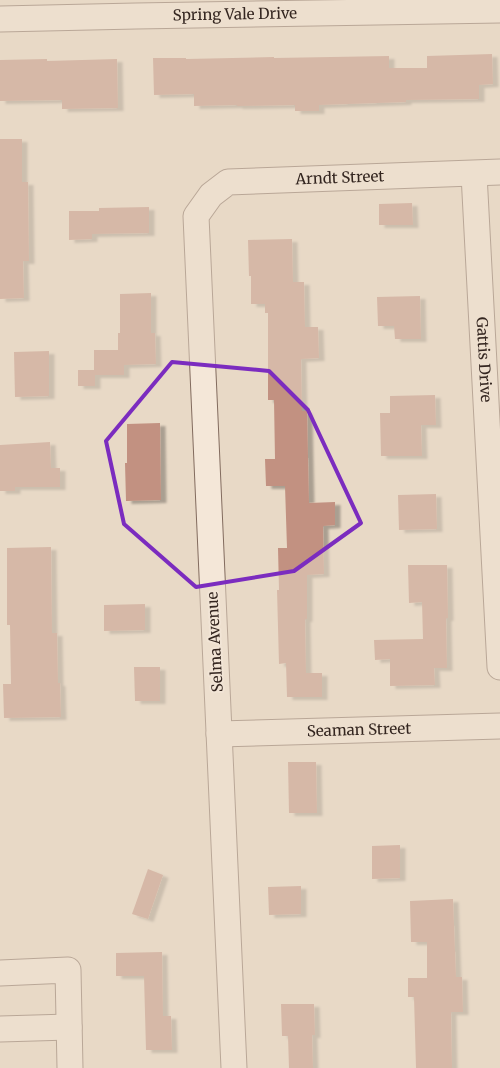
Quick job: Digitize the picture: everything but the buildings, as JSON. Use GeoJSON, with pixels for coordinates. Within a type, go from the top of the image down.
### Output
{"type":"FeatureCollection","features":[{"type":"Feature","properties":{"kind":"street","name":"Spring Vale Drive"},"geometry":{"type":"LineString","coordinates":[[0,19],[136,8],[500,10]]}},
{"type":"Feature","properties":{"kind":"street","name":"Arndt Street"},"geometry":{"type":"LineString","coordinates":[[196,216],[212,195],[228,182],[500,172]]}},
{"type":"Feature","properties":{"kind":"street","name":"Gattis Drive"},"geometry":{"type":"LineString","coordinates":[[474,174],[500,667]]}},
{"type":"Feature","properties":{"kind":"street","name":"Selma Avenue"},"geometry":{"type":"LineString","coordinates":[[196,216],[234,1068]]}},
{"type":"Feature","properties":{"kind":"street","name":"Seaman Street"},"geometry":{"type":"LineString","coordinates":[[219,734],[500,726]]}},
{"type":"Feature","properties":{"kind":"street"},"geometry":{"type":"LineString","coordinates":[[0,973],[68,970],[70,1068]]}},
{"type":"Feature","properties":{"kind":"street"},"geometry":{"type":"LineString","coordinates":[[0,1029],[69,1028]]}},
{"type":"Feature","properties":{"kind":"highlighted area"},"geometry":{"type":"Polygon","coordinates":[[[172,362],[269,371],[308,410],[361,523],[294,571],[196,587],[124,524],[106,441],[172,362]]]}}]}
